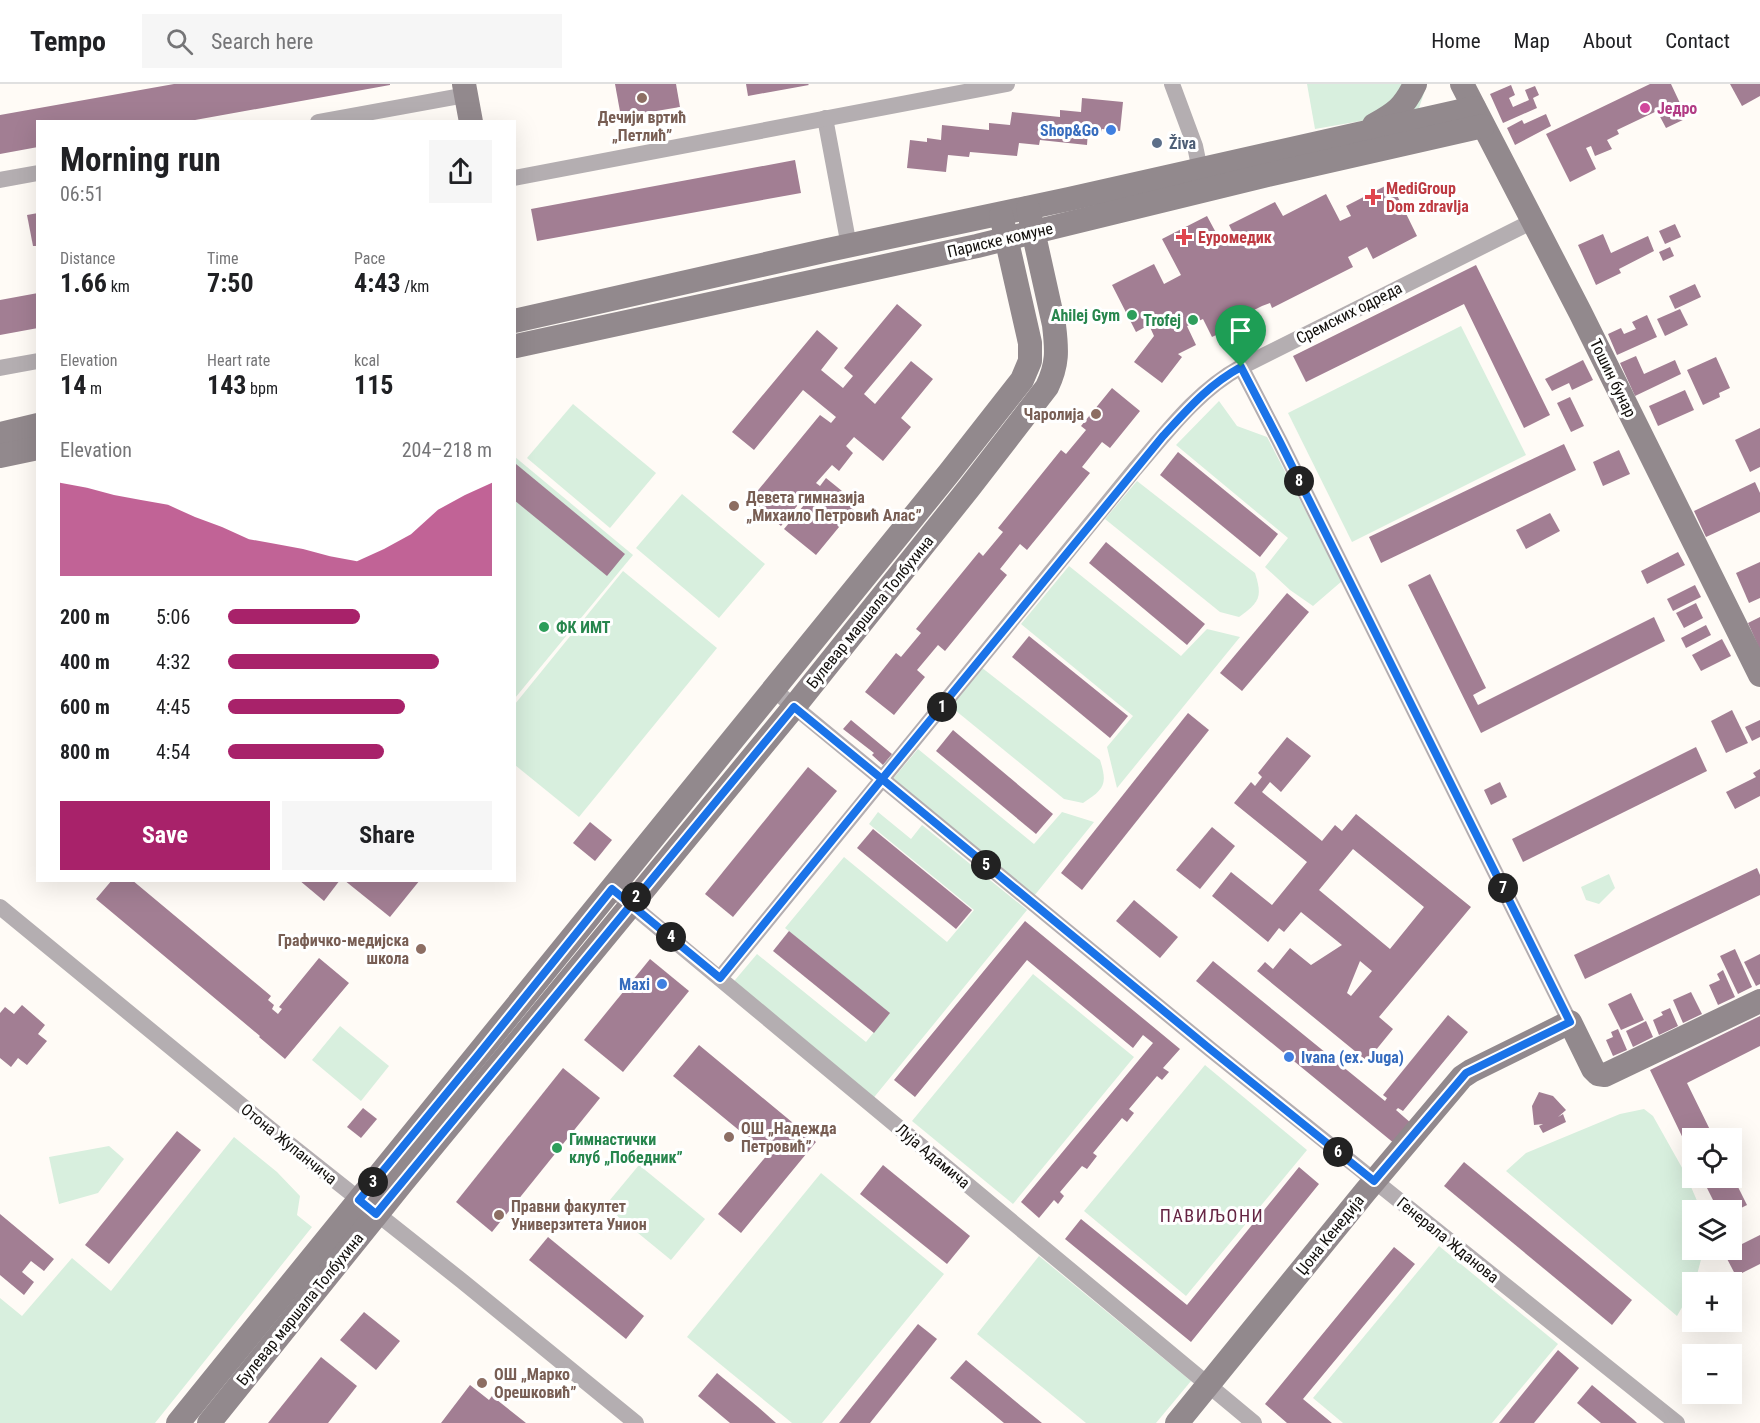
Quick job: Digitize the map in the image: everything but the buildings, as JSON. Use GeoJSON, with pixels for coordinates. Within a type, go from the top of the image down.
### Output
{"type":"FeatureCollection","features":[{"type":"Feature","properties":{"kind":"street"},"geometry":{"type":"LineString","coordinates":[[516,178],[1006,84]]}},
{"type":"Feature","properties":{"kind":"street"},"geometry":{"type":"LineString","coordinates":[[1172,84],[1195,146],[1200,170]]}},
{"type":"Feature","properties":{"kind":"street"},"geometry":{"type":"LineString","coordinates":[[1356,134],[1398,110],[1407,101],[1414,84]]}},
{"type":"Feature","properties":{"kind":"street","name":"Тошин бунар"},"geometry":{"type":"LineString","coordinates":[[1462,84],[1580,312],[1760,675]]}},
{"type":"Feature","properties":{"kind":"street"},"geometry":{"type":"LineString","coordinates":[[327,120],[465,89],[471,120]]}},
{"type":"Feature","properties":{"kind":"street","name":"Париске комуне"},"geometry":{"type":"LineString","coordinates":[[516,335],[849,246],[1001,215],[1356,134],[1478,117]]}},
{"type":"Feature","properties":{"kind":"street","name":"Париске комуне"},"geometry":{"type":"LineString","coordinates":[[516,335],[1006,239],[1263,176],[1478,117]]}},
{"type":"Feature","properties":{"kind":"street"},"geometry":{"type":"LineString","coordinates":[[825,118],[849,246]]}},
{"type":"Feature","properties":{"kind":"street"},"geometry":{"type":"LineString","coordinates":[[0,180],[36,173]]}},
{"type":"Feature","properties":{"kind":"street","name":"Булевар маршала Толбухина"},"geometry":{"type":"LineString","coordinates":[[178,1423],[630,904],[794,707],[1047,387],[1057,360],[1056,343],[1028,208]]}},
{"type":"Feature","properties":{"kind":"street","name":"Булевар маршала Толбухина"},"geometry":{"type":"LineString","coordinates":[[209,1423],[479,1054],[1023,380],[1030,361],[1030,343],[1001,215]]}},
{"type":"Feature","properties":{"kind":"street","name":"Сремских одреда"},"geometry":{"type":"LineString","coordinates":[[720,978],[1163,436],[1202,394],[1241,367],[1533,221]]}},
{"type":"Feature","properties":{"kind":"street"},"geometry":{"type":"LineString","coordinates":[[0,368],[36,361]]}},
{"type":"Feature","properties":{"kind":"street"},"geometry":{"type":"LineString","coordinates":[[1241,367],[1593,1069],[1598,1074],[1605,1075],[1760,1001]]}},
{"type":"Feature","properties":{"kind":"street"},"geometry":{"type":"LineString","coordinates":[[0,434],[36,425]]}},
{"type":"Feature","properties":{"kind":"street"},"geometry":{"type":"LineString","coordinates":[[0,456],[36,448]]}},
{"type":"Feature","properties":{"kind":"street","name":"Генерала Жданова"},"geometry":{"type":"LineString","coordinates":[[774,690],[1210,1049],[1677,1423]]}},
{"type":"Feature","properties":{"kind":"street","name":"Луја Адамича"},"geometry":{"type":"LineString","coordinates":[[612,889],[1254,1423]]}},
{"type":"Feature","properties":{"kind":"street","name":"Отона Жупанчича"},"geometry":{"type":"LineString","coordinates":[[0,907],[636,1423]]}},
{"type":"Feature","properties":{"kind":"street","name":"Џона Кенедија"},"geometry":{"type":"LineString","coordinates":[[1177,1423],[1374,1181],[1466,1073],[1570,1022]]}},
{"type":"Feature","properties":{"kind":"green space"},"geometry":{"type":"Polygon","coordinates":[[[1307,84],[1427,84],[1418,111],[1315,129],[1307,84]]]}},
{"type":"Feature","properties":{"kind":"green space"},"geometry":{"type":"Polygon","coordinates":[[[1461,326],[1526,455],[1352,542],[1288,413],[1461,326]]]}},
{"type":"Feature","properties":{"kind":"green space"},"geometry":{"type":"Polygon","coordinates":[[[1219,401],[1237,426],[1267,437],[1342,581],[1313,606],[1290,590],[1265,567],[1288,538],[1176,445],[1219,401]]]}},
{"type":"Feature","properties":{"kind":"green space"},"geometry":{"type":"Polygon","coordinates":[[[573,404],[656,473],[610,528],[527,458],[573,404]]]}},
{"type":"Feature","properties":{"kind":"green space","name":"ФК ИМТ"},"geometry":{"type":"Polygon","coordinates":[[[516,458],[633,555],[516,697],[516,458]]]}},
{"type":"Feature","properties":{"kind":"green space"},"geometry":{"type":"Polygon","coordinates":[[[1137,481],[1255,573],[1259,588],[1258,599],[1239,617],[1220,612],[1105,519],[1137,481]]]}},
{"type":"Feature","properties":{"kind":"green space"},"geometry":{"type":"Polygon","coordinates":[[[682,494],[765,564],[719,618],[636,548],[682,494]]]}},
{"type":"Feature","properties":{"kind":"green space"},"geometry":{"type":"Polygon","coordinates":[[[1069,566],[1181,656],[1207,629],[1240,637],[1117,788],[1107,747],[1133,716],[1021,624],[1069,566]]]}},
{"type":"Feature","properties":{"kind":"green space"},"geometry":{"type":"Polygon","coordinates":[[[623,571],[717,648],[579,817],[516,766],[516,703],[623,571]]]}},
{"type":"Feature","properties":{"kind":"green space"},"geometry":{"type":"Polygon","coordinates":[[[981,667],[1100,760],[1104,781],[1096,794],[1083,803],[1064,799],[950,706],[981,667]]]}},
{"type":"Feature","properties":{"kind":"green space"},"geometry":{"type":"Polygon","coordinates":[[[918,749],[1034,844],[1062,812],[1094,822],[1034,896],[892,780],[918,749]]]}},
{"type":"Feature","properties":{"kind":"green space"},"geometry":{"type":"Polygon","coordinates":[[[878,812],[911,839],[922,825],[1027,910],[871,1101],[730,986],[757,954],[866,1042],[889,1013],[785,928],[844,857],[947,942],[974,910],[869,824],[878,812]]]}},
{"type":"Feature","properties":{"kind":"green space"},"geometry":{"type":"Polygon","coordinates":[[[1609,874],[1615,888],[1599,904],[1586,900],[1581,887],[1609,874]]]}},
{"type":"Feature","properties":{"kind":"green space"},"geometry":{"type":"Polygon","coordinates":[[[1033,974],[1134,1057],[1013,1204],[912,1121],[1033,974]]]}},
{"type":"Feature","properties":{"kind":"green space"},"geometry":{"type":"Polygon","coordinates":[[[340,1026],[389,1066],[361,1101],[312,1060],[340,1026]]]}},
{"type":"Feature","properties":{"kind":"green space"},"geometry":{"type":"Polygon","coordinates":[[[1205,1065],[1307,1150],[1186,1296],[1084,1211],[1205,1065]]]}},
{"type":"Feature","properties":{"kind":"green space"},"geometry":{"type":"Polygon","coordinates":[[[1644,1109],[1653,1116],[1682,1168],[1682,1188],[1691,1188],[1697,1200],[1682,1200],[1682,1260],[1701,1260],[1698,1272],[1682,1272],[1682,1307],[1677,1316],[1506,1171],[1526,1153],[1620,1114],[1644,1109]]]}},
{"type":"Feature","properties":{"kind":"green space"},"geometry":{"type":"Polygon","coordinates":[[[234,1137],[277,1172],[300,1196],[297,1215],[312,1227],[155,1423],[0,1423],[0,1298],[22,1316],[72,1258],[111,1291],[234,1137]]]}},
{"type":"Feature","properties":{"kind":"green space"},"geometry":{"type":"Polygon","coordinates":[[[109,1146],[124,1159],[98,1193],[59,1204],[49,1157],[109,1146]]]}},
{"type":"Feature","properties":{"kind":"green space"},"geometry":{"type":"Polygon","coordinates":[[[639,1165],[705,1219],[671,1260],[605,1206],[639,1165]]]}},
{"type":"Feature","properties":{"kind":"green space"},"geometry":{"type":"Polygon","coordinates":[[[821,1173],[944,1274],[822,1423],[792,1423],[687,1337],[821,1173]]]}},
{"type":"Feature","properties":{"kind":"green space"},"geometry":{"type":"Polygon","coordinates":[[[1439,1246],[1558,1344],[1492,1423],[1343,1423],[1313,1398],[1439,1246]]]}},
{"type":"Feature","properties":{"kind":"green space"},"geometry":{"type":"Polygon","coordinates":[[[1039,1256],[1191,1381],[1156,1423],[1086,1423],[977,1334],[1039,1256]]]}},
{"type":"Feature","properties":{"kind":"place","name":"Дечији вртић „Петлић”"},"geometry":{"type":"Point","coordinates":[642,98]}},
{"type":"Feature","properties":{"kind":"place","name":"Једро"},"geometry":{"type":"Point","coordinates":[1645,108]}},
{"type":"Feature","properties":{"kind":"place","name":"Shop&Go"},"geometry":{"type":"Point","coordinates":[1111,130]}},
{"type":"Feature","properties":{"kind":"place","name":"Živa"},"geometry":{"type":"Point","coordinates":[1157,143]}},
{"type":"Feature","properties":{"kind":"place","name":"MediGroup Dom zdravlja"},"geometry":{"type":"Point","coordinates":[1373,197]}},
{"type":"Feature","properties":{"kind":"place","name":"Еуромедик"},"geometry":{"type":"Point","coordinates":[1184,237]}},
{"type":"Feature","properties":{"kind":"place","name":"Ahilej Gym"},"geometry":{"type":"Point","coordinates":[1132,315]}},
{"type":"Feature","properties":{"kind":"place","name":"Trofej"},"geometry":{"type":"Point","coordinates":[1193,320]}},
{"type":"Feature","properties":{"kind":"place","name":"Чаролија"},"geometry":{"type":"Point","coordinates":[1096,414]}},
{"type":"Feature","properties":{"kind":"place","name":"Девета гимназија „Михаило Петровић Алас”"},"geometry":{"type":"Point","coordinates":[734,506]}},
{"type":"Feature","properties":{"kind":"place","name":"ФК ИМТ"},"geometry":{"type":"Point","coordinates":[544,627]}},
{"type":"Feature","properties":{"kind":"place","name":"Графичко-медијска школа"},"geometry":{"type":"Point","coordinates":[421,949]}},
{"type":"Feature","properties":{"kind":"place","name":"Maxi"},"geometry":{"type":"Point","coordinates":[662,984]}},
{"type":"Feature","properties":{"kind":"place","name":"Ivana (ex. Juga)"},"geometry":{"type":"Point","coordinates":[1289,1057]}},
{"type":"Feature","properties":{"kind":"place","name":"ОШ „Надежда Петровић”"},"geometry":{"type":"Point","coordinates":[729,1137]}},
{"type":"Feature","properties":{"kind":"place","name":"Гимнастички клуб „Победник”"},"geometry":{"type":"Point","coordinates":[557,1148]}},
{"type":"Feature","properties":{"kind":"place","name":"Правни факултет Универзитета Унион"},"geometry":{"type":"Point","coordinates":[499,1215]}},
{"type":"Feature","properties":{"kind":"place","name":"ОШ „Марко Орешковић”"},"geometry":{"type":"Point","coordinates":[482,1383]}},
{"type":"Feature","properties":{"kind":"district","name":"ПАВИЉОНИ"},"geometry":{"type":"Point","coordinates":[1212,1215]}},
{"type":"Feature","properties":{"kind":"route"},"geometry":{"type":"LineString","coordinates":[[1241,367],[1202,394],[1163,436],[882,779],[794,707],[630,904],[376,1214],[359,1200],[612,889],[630,904],[653,922],[720,978],[882,779],[1374,1181],[1466,1073],[1570,1022],[1241,367]]}}]}
